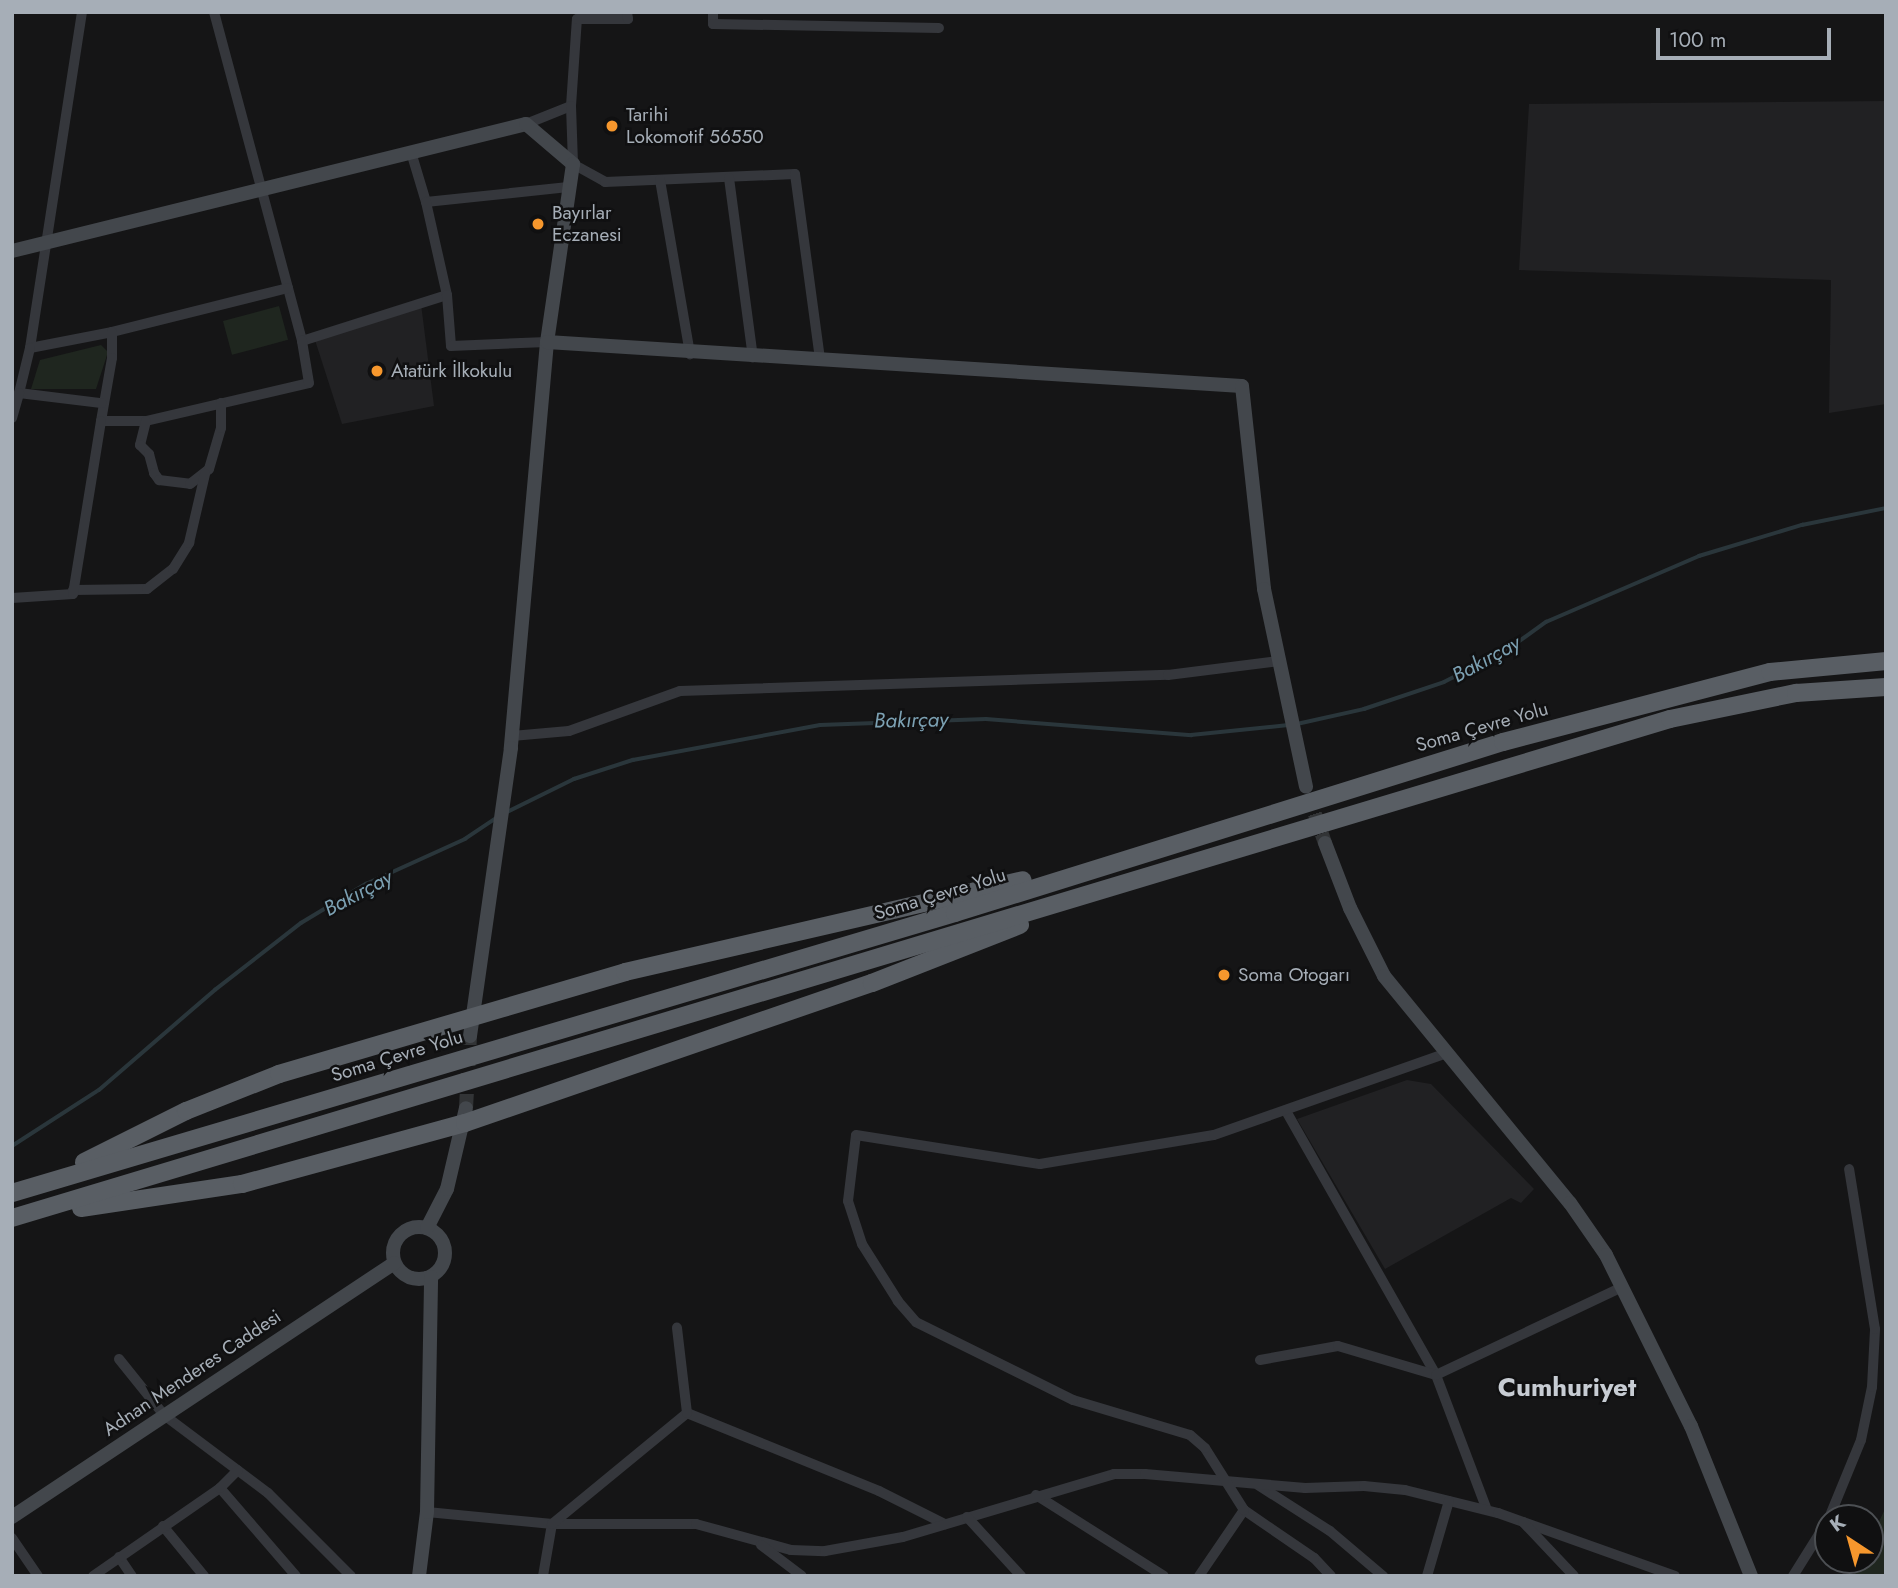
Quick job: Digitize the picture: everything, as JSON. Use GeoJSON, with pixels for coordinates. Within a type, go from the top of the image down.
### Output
{"type":"FeatureCollection","features":[{"type":"Feature","properties":{"kind":"highway","name":"Soma Çevre Yolu"},"geometry":{"type":"LineString","coordinates":[[12,1193],[955,913],[1135,854],[1699,688],[1770,673],[1886,662]]}},
{"type":"Feature","properties":{"kind":"highway"},"geometry":{"type":"LineString","coordinates":[[12,1219],[1670,719],[1796,693],[1886,687]]}},
{"type":"Feature","properties":{"kind":"highway"},"geometry":{"type":"LineString","coordinates":[[12,1193],[186,1111],[278,1074],[471,1027],[625,972],[1135,854]]}},
{"type":"Feature","properties":{"kind":"highway"},"geometry":{"type":"LineString","coordinates":[[12,1219],[137,1196],[242,1184],[466,1116],[872,983],[1145,876]]}},
{"type":"Feature","properties":{"kind":"main road"},"geometry":{"type":"LineString","coordinates":[[12,251],[264,186],[526,124],[573,164],[547,342],[512,742],[471,1027]]}},
{"type":"Feature","properties":{"kind":"main road"},"geometry":{"type":"LineString","coordinates":[[547,342],[690,354],[1242,386],[1264,589],[1306,787]]}},
{"type":"Feature","properties":{"kind":"main road"},"geometry":{"type":"LineString","coordinates":[[1325,842],[1371,953],[1444,1054],[1570,1203],[1606,1255],[1691,1426],[1751,1576]]}},
{"type":"Feature","properties":{"kind":"main road"},"geometry":{"type":"LineString","coordinates":[[427,1228],[447,1189],[466,1116]]}},
{"type":"Feature","properties":{"kind":"main road"},"geometry":{"type":"LineString","coordinates":[[419,1576],[427,1512],[431,1277],[442,1266],[446,1251],[440,1237],[427,1228],[411,1228],[397,1238],[394,1263],[406,1276],[431,1277]]}},
{"type":"Feature","properties":{"kind":"main road","name":"Adnan Menderes Caddesi"},"geometry":{"type":"LineString","coordinates":[[12,1517],[394,1263]]}},
{"type":"Feature","properties":{"kind":"street"},"geometry":{"type":"LineString","coordinates":[[12,418],[30,348],[82,12]]}},
{"type":"Feature","properties":{"kind":"street"},"geometry":{"type":"LineString","coordinates":[[101,421],[146,421],[309,383],[302,341],[264,186],[214,12]]}},
{"type":"Feature","properties":{"kind":"street"},"geometry":{"type":"LineString","coordinates":[[628,12],[628,19],[577,19],[571,106],[573,164],[605,182],[795,174],[820,360]]}},
{"type":"Feature","properties":{"kind":"street"},"geometry":{"type":"LineString","coordinates":[[713,12],[713,24],[939,28]]}},
{"type":"Feature","properties":{"kind":"street"},"geometry":{"type":"LineString","coordinates":[[526,124],[571,106]]}},
{"type":"Feature","properties":{"kind":"street"},"geometry":{"type":"LineString","coordinates":[[411,152],[426,202],[447,295],[451,346],[547,342]]}},
{"type":"Feature","properties":{"kind":"street"},"geometry":{"type":"LineString","coordinates":[[729,178],[753,357]]}},
{"type":"Feature","properties":{"kind":"street"},"geometry":{"type":"LineString","coordinates":[[660,180],[690,354]]}},
{"type":"Feature","properties":{"kind":"street"},"geometry":{"type":"LineString","coordinates":[[426,202],[568,187]]}},
{"type":"Feature","properties":{"kind":"street"},"geometry":{"type":"LineString","coordinates":[[30,348],[111,332],[288,288]]}},
{"type":"Feature","properties":{"kind":"street"},"geometry":{"type":"LineString","coordinates":[[302,341],[447,295]]}},
{"type":"Feature","properties":{"kind":"street"},"geometry":{"type":"LineString","coordinates":[[73,590],[101,421],[101,403],[112,358],[111,332]]}},
{"type":"Feature","properties":{"kind":"street"},"geometry":{"type":"LineString","coordinates":[[19,393],[101,403]]}},
{"type":"Feature","properties":{"kind":"street"},"geometry":{"type":"LineString","coordinates":[[12,598],[61,596],[73,590],[147,589],[173,569],[189,543],[205,474],[221,428],[221,403]]}},
{"type":"Feature","properties":{"kind":"street"},"geometry":{"type":"LineString","coordinates":[[146,421],[140,445],[149,454],[159,480],[190,484],[205,474]]}},
{"type":"Feature","properties":{"kind":"street"},"geometry":{"type":"LineString","coordinates":[[512,742],[569,731],[680,691],[1168,675],[1279,661]]}},
{"type":"Feature","properties":{"kind":"street"},"geometry":{"type":"LineString","coordinates":[[1331,1576],[1314,1558],[1244,1510],[1205,1448],[1190,1435],[1073,1400],[916,1322],[898,1301],[862,1244],[848,1201],[850,1167],[856,1135],[1040,1164],[1214,1135],[1444,1054]]}},
{"type":"Feature","properties":{"kind":"street"},"geometry":{"type":"LineString","coordinates":[[1286,1111],[1436,1375],[1487,1510]]}},
{"type":"Feature","properties":{"kind":"street"},"geometry":{"type":"LineString","coordinates":[[1835,1504],[1861,1440],[1872,1387],[1875,1329],[1849,1170]]}},
{"type":"Feature","properties":{"kind":"street"},"geometry":{"type":"LineString","coordinates":[[1260,1360],[1338,1346],[1436,1375],[1622,1287]]}},
{"type":"Feature","properties":{"kind":"street"},"geometry":{"type":"LineString","coordinates":[[677,1328],[687,1413]]}},
{"type":"Feature","properties":{"kind":"street"},"geometry":{"type":"LineString","coordinates":[[119,1359],[164,1415],[268,1493],[351,1576]]}},
{"type":"Feature","properties":{"kind":"street"},"geometry":{"type":"LineString","coordinates":[[687,1413],[879,1491],[945,1524]]}},
{"type":"Feature","properties":{"kind":"street"},"geometry":{"type":"LineString","coordinates":[[543,1576],[552,1524],[687,1413]]}},
{"type":"Feature","properties":{"kind":"street"},"geometry":{"type":"LineString","coordinates":[[93,1576],[220,1488],[238,1470]]}},
{"type":"Feature","properties":{"kind":"street"},"geometry":{"type":"LineString","coordinates":[[427,1512],[552,1524],[696,1524],[756,1541],[825,1552],[945,1524],[1114,1474],[1305,1489],[1364,1486],[1487,1510],[1675,1576]]}},
{"type":"Feature","properties":{"kind":"street"},"geometry":{"type":"LineString","coordinates":[[1256,1484],[1330,1531],[1383,1576]]}},
{"type":"Feature","properties":{"kind":"street"},"geometry":{"type":"LineString","coordinates":[[220,1488],[296,1576]]}},
{"type":"Feature","properties":{"kind":"street"},"geometry":{"type":"LineString","coordinates":[[1036,1495],[1164,1576]]}},
{"type":"Feature","properties":{"kind":"street"},"geometry":{"type":"LineString","coordinates":[[1427,1576],[1449,1501]]}},
{"type":"Feature","properties":{"kind":"street"},"geometry":{"type":"LineString","coordinates":[[1199,1576],[1244,1510]]}},
{"type":"Feature","properties":{"kind":"street"},"geometry":{"type":"LineString","coordinates":[[967,1517],[1021,1576]]}},
{"type":"Feature","properties":{"kind":"street"},"geometry":{"type":"LineString","coordinates":[[1522,1521],[1574,1576]]}},
{"type":"Feature","properties":{"kind":"street"},"geometry":{"type":"LineString","coordinates":[[163,1526],[204,1576]]}},
{"type":"Feature","properties":{"kind":"street"},"geometry":{"type":"LineString","coordinates":[[12,1538],[38,1576]]}},
{"type":"Feature","properties":{"kind":"street"},"geometry":{"type":"LineString","coordinates":[[756,1541],[802,1576]]}},
{"type":"Feature","properties":{"kind":"street"},"geometry":{"type":"LineString","coordinates":[[1793,1576],[1814,1543]]}},
{"type":"Feature","properties":{"kind":"street"},"geometry":{"type":"LineString","coordinates":[[119,1558],[132,1576]]}},
{"type":"Feature","properties":{"kind":"shaded area"},"geometry":{"type":"Polygon","coordinates":[[[1886,101],[1886,404],[1829,413],[1831,280],[1519,270],[1529,104],[1886,101]]]}},
{"type":"Feature","properties":{"kind":"shaded area","name":"Atatürk İlkokulu"},"geometry":{"type":"Polygon","coordinates":[[[421,304],[434,406],[342,424],[314,337],[421,304]]]}},
{"type":"Feature","properties":{"kind":"shaded area"},"geometry":{"type":"Polygon","coordinates":[[[279,306],[288,340],[232,355],[223,321],[279,306]]]}},
{"type":"Feature","properties":{"kind":"shaded area"},"geometry":{"type":"Polygon","coordinates":[[[101,345],[108,352],[96,389],[31,389],[40,360],[101,345]]]}},
{"type":"Feature","properties":{"kind":"shaded area"},"geometry":{"type":"Polygon","coordinates":[[[1407,1080],[1431,1084],[1534,1189],[1521,1203],[1511,1198],[1385,1269],[1297,1119],[1407,1080]]]}},
{"type":"Feature","properties":{"kind":"shaded area"},"geometry":{"type":"Polygon","coordinates":[[[1886,1507],[1886,1576],[1853,1576],[1884,1574],[1886,1507]]]}},
{"type":"Feature","properties":{"kind":"waterway","name":"Bakırçay"},"geometry":{"type":"LineString","coordinates":[[1297,724],[1364,709],[1444,682],[1507,650],[1546,622],[1699,556],[1802,525],[1886,508]]}},
{"type":"Feature","properties":{"kind":"waterway","name":"Bakırçay"},"geometry":{"type":"LineString","coordinates":[[505,813],[574,779],[633,760],[820,725],[986,719],[1191,735],[1290,725]]}},
{"type":"Feature","properties":{"kind":"waterway","name":"Bakırçay"},"geometry":{"type":"LineString","coordinates":[[12,1146],[99,1090],[215,990],[301,923],[366,884],[465,839],[495,819]]}},
{"type":"Feature","properties":{"kind":"tunnel"},"geometry":{"type":"LineString","coordinates":[[1308,794],[1325,843]]}},
{"type":"Feature","properties":{"kind":"tunnel"},"geometry":{"type":"LineString","coordinates":[[466,1108],[470,1036]]}},
{"type":"Feature","properties":{"kind":"place","name":"Tarihi Lokomotif 56550"},"geometry":{"type":"Point","coordinates":[612,126]}},
{"type":"Feature","properties":{"kind":"place","name":"Bayırlar Eczanesi"},"geometry":{"type":"Point","coordinates":[538,224]}},
{"type":"Feature","properties":{"kind":"place","name":"Atatürk İlkokulu"},"geometry":{"type":"Point","coordinates":[377,371]}},
{"type":"Feature","properties":{"kind":"place","name":"Soma Otogarı"},"geometry":{"type":"Point","coordinates":[1224,975]}},
{"type":"Feature","properties":{"kind":"district","name":"Cumhuriyet"},"geometry":{"type":"Point","coordinates":[1567,1388]}}]}
